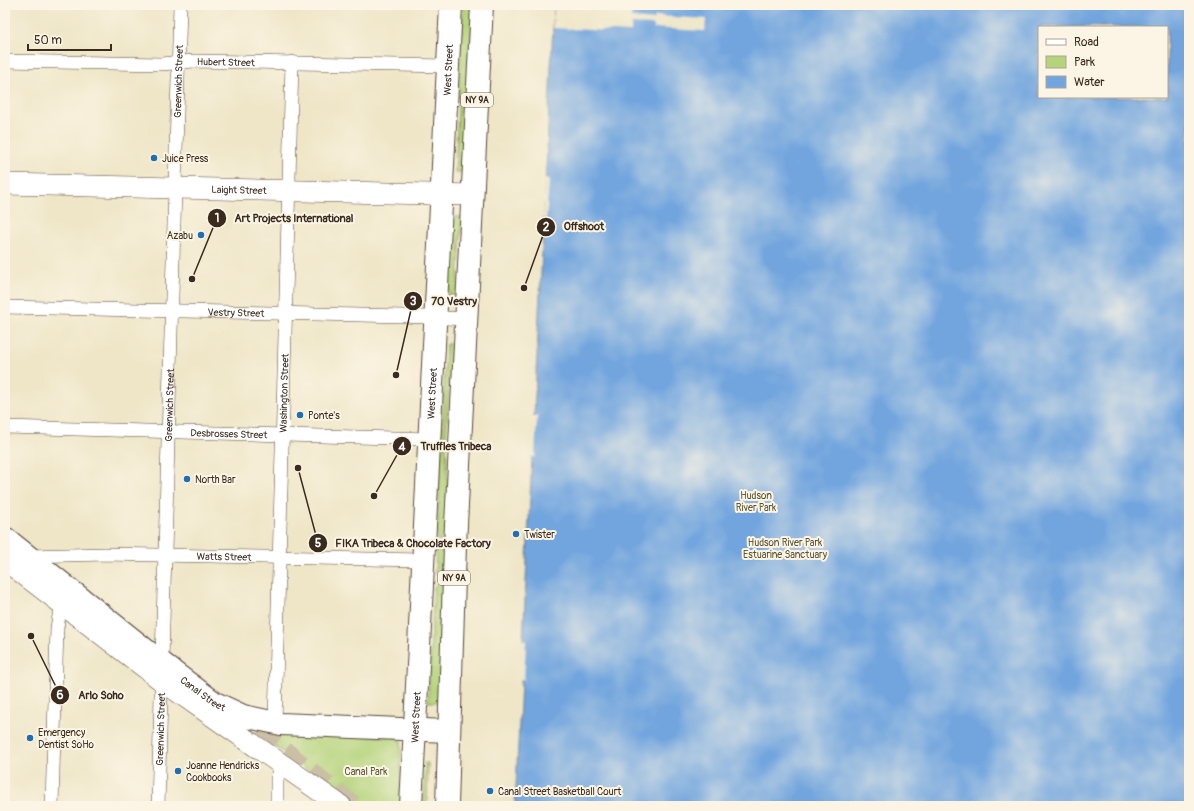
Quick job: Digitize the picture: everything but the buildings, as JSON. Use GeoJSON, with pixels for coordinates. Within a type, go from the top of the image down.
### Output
{"type":"FeatureCollection","features":[{"type":"Feature","properties":{"kind":"highway","name":"West Street"},"geometry":{"type":"LineString","coordinates":[[411,806],[422,560],[430,439],[442,194],[450,5]]}},
{"type":"Feature","properties":{"kind":"highway","name":"NY 9A"},"geometry":{"type":"LineString","coordinates":[[447,806],[448,731],[466,319],[482,5]]}},
{"type":"Feature","properties":{"kind":"highway","name":"Canal Street"},"geometry":{"type":"LineString","coordinates":[[5,538],[161,671],[224,708],[249,718],[274,723],[448,731]]}},
{"type":"Feature","properties":{"kind":"main road","name":"Laight Street"},"geometry":{"type":"LineString","coordinates":[[5,184],[472,195]]}},
{"type":"Feature","properties":{"kind":"main road","name":"Canal Street"},"geometry":{"type":"LineString","coordinates":[[5,560],[64,606],[161,671],[227,728],[283,764],[342,806]]}},
{"type":"Feature","properties":{"kind":"street","name":"Greenwich Street"},"geometry":{"type":"LineString","coordinates":[[158,806],[180,5]]}},
{"type":"Feature","properties":{"kind":"street","name":"Hubert Street"},"geometry":{"type":"LineString","coordinates":[[5,61],[162,64],[193,61],[292,62],[447,66]]}},
{"type":"Feature","properties":{"kind":"street","name":"Washington Street"},"geometry":{"type":"LineString","coordinates":[[274,723],[292,62]]}},
{"type":"Feature","properties":{"kind":"street","name":"Vestry Street"},"geometry":{"type":"LineString","coordinates":[[5,307],[466,319]]}},
{"type":"Feature","properties":{"kind":"street","name":"Desbrosses Street"},"geometry":{"type":"LineString","coordinates":[[5,427],[430,439]]}},
{"type":"Feature","properties":{"kind":"street","name":"Watts Street"},"geometry":{"type":"LineString","coordinates":[[26,556],[165,555],[422,560]]}},
{"type":"Feature","properties":{"kind":"street"},"geometry":{"type":"LineString","coordinates":[[52,806],[57,628],[59,616],[64,606]]}},
{"type":"Feature","properties":{"kind":"street"},"geometry":{"type":"LineString","coordinates":[[277,806],[277,779],[283,764]]}},
{"type":"Feature","properties":{"kind":"green space"},"geometry":{"type":"Polygon","coordinates":[[[463,5],[473,5],[462,172],[455,172],[463,5]]]}},
{"type":"Feature","properties":{"kind":"green space"},"geometry":{"type":"Polygon","coordinates":[[[454,217],[462,217],[457,295],[449,295],[451,221],[454,217]]]}},
{"type":"Feature","properties":{"kind":"green space"},"geometry":{"type":"Polygon","coordinates":[[[449,343],[451,346],[446,437],[448,498],[445,541],[437,540],[446,345],[449,343]]]}},
{"type":"Feature","properties":{"kind":"green space"},"geometry":{"type":"Polygon","coordinates":[[[436,551],[445,552],[445,573],[435,573],[436,551]]]}},
{"type":"Feature","properties":{"kind":"green space"},"geometry":{"type":"Polygon","coordinates":[[[437,584],[444,584],[439,702],[428,702],[434,587],[437,584]]]}},
{"type":"Feature","properties":{"kind":"green space","name":"Canal Park"},"geometry":{"type":"Polygon","coordinates":[[[254,733],[393,737],[401,740],[400,806],[355,806],[289,756],[254,733]]]}},
{"type":"Feature","properties":{"kind":"green space"},"geometry":{"type":"Polygon","coordinates":[[[425,763],[428,763],[427,806],[423,806],[425,763]]]}},
{"type":"Feature","properties":{"kind":"water","name":"Hudson River Park"},"geometry":{"type":"Polygon","coordinates":[[[554,5],[1189,5],[1189,806],[515,806],[554,5]]]}},
{"type":"Feature","properties":{"kind":"pier"},"geometry":{"type":"Polygon","coordinates":[[[554,5],[632,5],[631,18],[655,20],[655,16],[706,19],[705,31],[654,28],[654,25],[631,24],[631,32],[553,28],[554,5]]]}},
{"type":"Feature","properties":{"kind":"pier"},"geometry":{"type":"Polygon","coordinates":[[[545,179],[549,180],[546,219],[543,218],[545,179]]]}},
{"type":"Feature","properties":{"kind":"pier"},"geometry":{"type":"Polygon","coordinates":[[[533,416],[537,416],[535,457],[531,457],[533,416]]]}},
{"type":"Feature","properties":{"kind":"pier"},"geometry":{"type":"Polygon","coordinates":[[[522,640],[526,640],[524,679],[520,679],[522,640]]]}},
{"type":"Feature","properties":{"kind":"tunnel"},"geometry":{"type":"LineString","coordinates":[[232,711],[352,806]]}},
{"type":"Feature","properties":{"kind":"place","name":"Juice Press"},"geometry":{"type":"Point","coordinates":[154,158]}},
{"type":"Feature","properties":{"kind":"place","name":"Azabu"},"geometry":{"type":"Point","coordinates":[201,235]}},
{"type":"Feature","properties":{"kind":"place","name":"Art Projects International"},"geometry":{"type":"Point","coordinates":[192,279]}},
{"type":"Feature","properties":{"kind":"place","name":"Offshoot"},"geometry":{"type":"Point","coordinates":[524,288]}},
{"type":"Feature","properties":{"kind":"place","name":"70 Vestry"},"geometry":{"type":"Point","coordinates":[396,375]}},
{"type":"Feature","properties":{"kind":"place","name":"Ponte's"},"geometry":{"type":"Point","coordinates":[300,415]}},
{"type":"Feature","properties":{"kind":"place","name":"FIKA Tribeca & Chocolate Factory"},"geometry":{"type":"Point","coordinates":[298,468]}},
{"type":"Feature","properties":{"kind":"place","name":"North Bar"},"geometry":{"type":"Point","coordinates":[187,479]}},
{"type":"Feature","properties":{"kind":"place","name":"Truffles Tribeca"},"geometry":{"type":"Point","coordinates":[374,496]}},
{"type":"Feature","properties":{"kind":"place","name":"Twister"},"geometry":{"type":"Point","coordinates":[516,534]}},
{"type":"Feature","properties":{"kind":"place","name":"Arlo Soho"},"geometry":{"type":"Point","coordinates":[31,636]}},
{"type":"Feature","properties":{"kind":"place","name":"Emergency Dentist SoHo"},"geometry":{"type":"Point","coordinates":[30,738]}},
{"type":"Feature","properties":{"kind":"place","name":"Joanne Hendricks Cookbooks"},"geometry":{"type":"Point","coordinates":[178,771]}},
{"type":"Feature","properties":{"kind":"place","name":"Canal Street Basketball Court"},"geometry":{"type":"Point","coordinates":[490,791]}},
{"type":"Feature","properties":{"kind":"park label","name":"Hudson River Park Estuarine Sanctuary"},"geometry":{"type":"Point","coordinates":[785,548]}}]}
